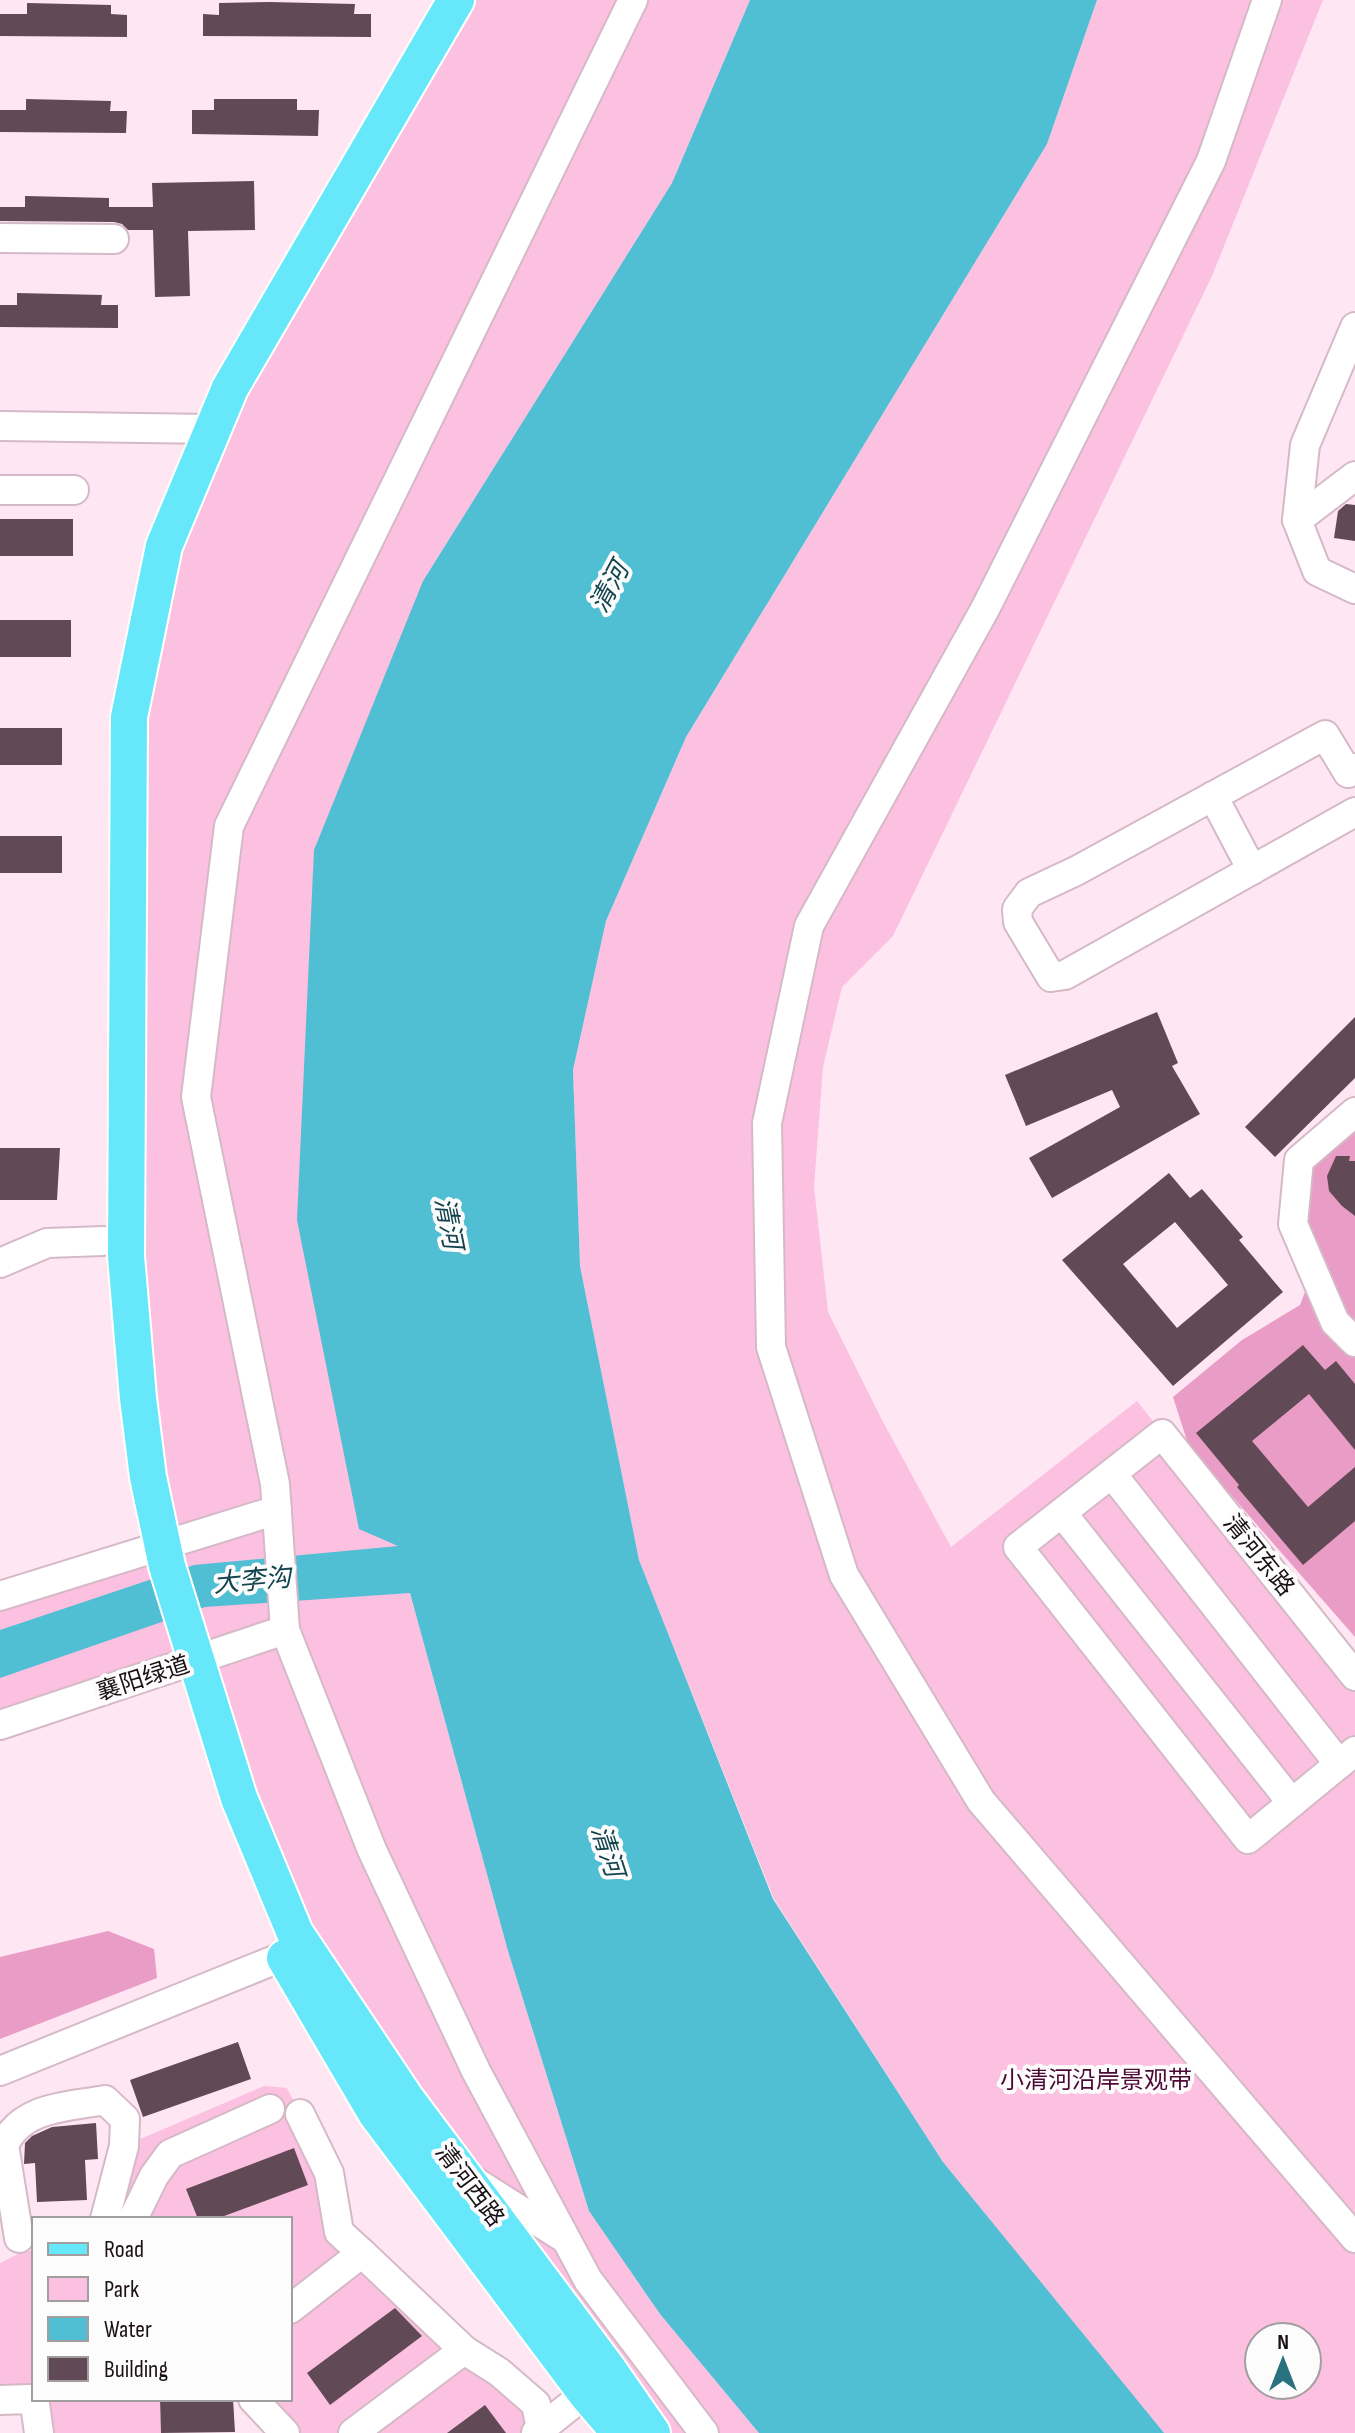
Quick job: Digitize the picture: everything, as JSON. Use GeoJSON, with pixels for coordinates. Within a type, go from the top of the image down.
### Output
{"type":"FeatureCollection","features":[{"type":"Feature","properties":{"kind":"main road"},"geometry":{"type":"LineString","coordinates":[[157,1556],[138,1398],[126,1256],[129,717],[164,546],[204,428],[221,365],[431,0]]}},
{"type":"Feature","properties":{"kind":"main road"},"geometry":{"type":"LineString","coordinates":[[456,0],[204,428],[145,542],[109,717],[103,1265],[131,1476],[184,1656],[295,1946],[376,2113],[586,2393],[620,2433]]}},
{"type":"Feature","properties":{"kind":"main road","name":"清河西路"},"geometry":{"type":"LineString","coordinates":[[295,1946],[652,2433]]}},
{"type":"Feature","properties":{"kind":"street"},"geometry":{"type":"LineString","coordinates":[[633,0],[229,826],[196,1097],[275,1484],[285,1621],[372,1850],[476,2071],[588,2280],[704,2433]]}},
{"type":"Feature","properties":{"kind":"street"},"geometry":{"type":"LineString","coordinates":[[1267,0],[1211,161],[985,609],[809,926],[767,1123],[771,1347],[844,1575],[981,1801],[1355,2238]]}},
{"type":"Feature","properties":{"kind":"street"},"geometry":{"type":"LineString","coordinates":[[0,238],[114,239]]}},
{"type":"Feature","properties":{"kind":"street"},"geometry":{"type":"LineString","coordinates":[[1355,327],[1305,445],[1297,520],[1317,571],[1355,589]]}},
{"type":"Feature","properties":{"kind":"street"},"geometry":{"type":"LineString","coordinates":[[0,426],[204,428]]}},
{"type":"Feature","properties":{"kind":"street"},"geometry":{"type":"LineString","coordinates":[[1297,520],[1355,476]]}},
{"type":"Feature","properties":{"kind":"street"},"geometry":{"type":"LineString","coordinates":[[0,490],[74,490]]}},
{"type":"Feature","properties":{"kind":"street"},"geometry":{"type":"LineString","coordinates":[[1354,772],[1348,773],[1325,735],[1076,871],[1029,893],[1017,909],[1018,922],[1051,977],[1065,975],[1355,812]]}},
{"type":"Feature","properties":{"kind":"street"},"geometry":{"type":"LineString","coordinates":[[1213,796],[1252,870]]}},
{"type":"Feature","properties":{"kind":"street"},"geometry":{"type":"LineString","coordinates":[[1355,1112],[1299,1160],[1293,1224],[1335,1322],[1355,1342]]}},
{"type":"Feature","properties":{"kind":"street"},"geometry":{"type":"LineString","coordinates":[[0,1263],[47,1243],[103,1241]]}},
{"type":"Feature","properties":{"kind":"street","name":"清河东路"},"geometry":{"type":"LineString","coordinates":[[1112,1474],[1162,1434],[1355,1676]]}},
{"type":"Feature","properties":{"kind":"street"},"geometry":{"type":"LineString","coordinates":[[1112,1474],[1347,1758],[1248,1839],[1018,1547],[1062,1513],[1112,1474]]}},
{"type":"Feature","properties":{"kind":"street"},"geometry":{"type":"LineString","coordinates":[[1062,1513],[1292,1803]]}},
{"type":"Feature","properties":{"kind":"street"},"geometry":{"type":"LineString","coordinates":[[0,1596],[157,1556],[277,1515]]}},
{"type":"Feature","properties":{"kind":"street","name":"襄阳绿道"},"geometry":{"type":"LineString","coordinates":[[0,1725],[285,1621]]}},
{"type":"Feature","properties":{"kind":"street"},"geometry":{"type":"LineString","coordinates":[[0,2071],[295,1946]]}},
{"type":"Feature","properties":{"kind":"street"},"geometry":{"type":"LineString","coordinates":[[18,2238],[2,2145],[11,2129],[35,2113],[105,2100],[125,2119],[124,2146],[106,2217]]}},
{"type":"Feature","properties":{"kind":"street"},"geometry":{"type":"LineString","coordinates":[[134,2217],[154,2176],[170,2154],[270,2109]]}},
{"type":"Feature","properties":{"kind":"street"},"geometry":{"type":"LineString","coordinates":[[300,2114],[329,2173],[339,2232],[464,2350],[499,2372],[536,2404],[538,2431]]}},
{"type":"Feature","properties":{"kind":"street"},"geometry":{"type":"LineString","coordinates":[[460,2172],[565,2238]]}},
{"type":"Feature","properties":{"kind":"street"},"geometry":{"type":"LineString","coordinates":[[292,2307],[362,2253]]}},
{"type":"Feature","properties":{"kind":"street"},"geometry":{"type":"LineString","coordinates":[[353,2433],[464,2350]]}},
{"type":"Feature","properties":{"kind":"street"},"geometry":{"type":"LineString","coordinates":[[538,2431],[586,2393]]}},
{"type":"Feature","properties":{"kind":"street"},"geometry":{"type":"LineString","coordinates":[[0,2400],[29,2399],[35,2404],[39,2433]]}},
{"type":"Feature","properties":{"kind":"street"},"geometry":{"type":"LineString","coordinates":[[255,2401],[285,2433]]}},
{"type":"Feature","properties":{"kind":"green space"},"geometry":{"type":"Polygon","coordinates":[[[441,0],[750,0],[672,183],[423,581],[400,1546],[410,1593],[508,1951],[589,2211],[660,2314],[759,2433],[652,2433],[295,1933],[195,1661],[0,1725],[0,1596],[151,1538],[120,716],[227,428],[441,0]]]}},
{"type":"Feature","properties":{"kind":"green space","name":"小清河沿岸景观带"},"geometry":{"type":"Polygon","coordinates":[[[1097,0],[1323,0],[1212,276],[893,936],[842,987],[823,1067],[814,1187],[828,1312],[951,1547],[1137,1401],[1355,1676],[1355,2433],[1162,2433],[943,2162],[774,1899],[639,1560],[580,1266],[573,1070],[606,921],[686,737],[1047,144],[1097,0]]]}},
{"type":"Feature","properties":{"kind":"green space"},"geometry":{"type":"Polygon","coordinates":[[[264,2086],[287,2088],[329,2173],[339,2232],[536,2404],[536,2433],[285,2433],[256,2401],[292,2401],[292,2217],[106,2217],[124,2146],[264,2086]]]}},
{"type":"Feature","properties":{"kind":"green space"},"geometry":{"type":"Polygon","coordinates":[[[32,2250],[32,2401],[160,2401],[161,2433],[39,2433],[38,2413],[0,2400],[0,2263],[32,2250]]]}},
{"type":"Feature","properties":{"kind":"shaded area"},"geometry":{"type":"Polygon","coordinates":[[[1355,1112],[1355,1637],[1189,1447],[1173,1397],[1242,1340],[1300,1305],[1313,1271],[1299,1160],[1355,1112]]]}},
{"type":"Feature","properties":{"kind":"shaded area"},"geometry":{"type":"Polygon","coordinates":[[[108,1931],[154,1949],[157,1978],[0,2039],[0,1957],[108,1931]]]}},
{"type":"Feature","properties":{"kind":"water"},"geometry":{"type":"Polygon","coordinates":[[[750,0],[1097,0],[1047,144],[686,737],[606,921],[573,1070],[580,1266],[639,1560],[773,1899],[943,2162],[1164,2433],[759,2433],[660,2314],[589,2211],[508,1951],[410,1593],[205,1607],[0,1678],[0,1630],[194,1565],[398,1546],[359,1529],[297,1220],[314,850],[423,581],[672,183],[750,0]]]}},
{"type":"Feature","properties":{"kind":"building"},"geometry":{"type":"Polygon","coordinates":[[[27,3],[111,5],[111,14],[127,15],[127,37],[0,36],[0,14],[27,14],[27,3]]]}},
{"type":"Feature","properties":{"kind":"building"},"geometry":{"type":"Polygon","coordinates":[[[219,3],[355,4],[354,14],[371,14],[371,37],[203,36],[203,14],[219,15],[219,3]]]}},
{"type":"Feature","properties":{"kind":"building"},"geometry":{"type":"Polygon","coordinates":[[[26,99],[111,101],[110,111],[127,111],[126,133],[0,132],[0,110],[26,110],[26,99]]]}},
{"type":"Feature","properties":{"kind":"building"},"geometry":{"type":"Polygon","coordinates":[[[214,99],[297,99],[297,110],[319,110],[318,136],[192,134],[192,110],[214,110],[214,99]]]}},
{"type":"Feature","properties":{"kind":"building"},"geometry":{"type":"Polygon","coordinates":[[[254,181],[255,230],[188,231],[190,296],[155,297],[153,230],[128,230],[114,222],[0,221],[0,207],[25,207],[25,196],[109,198],[109,207],[153,207],[152,183],[254,181]]]}},
{"type":"Feature","properties":{"kind":"building"},"geometry":{"type":"Polygon","coordinates":[[[17,293],[102,295],[101,305],[118,305],[118,328],[0,327],[0,305],[17,305],[17,293]]]}},
{"type":"Feature","properties":{"kind":"building"},"geometry":{"type":"Polygon","coordinates":[[[1346,504],[1355,505],[1355,541],[1334,538],[1338,511],[1346,504]]]}},
{"type":"Feature","properties":{"kind":"building"},"geometry":{"type":"Polygon","coordinates":[[[0,519],[73,519],[73,556],[0,556],[0,519]]]}},
{"type":"Feature","properties":{"kind":"building"},"geometry":{"type":"Polygon","coordinates":[[[0,620],[71,620],[71,657],[0,657],[0,620]]]}},
{"type":"Feature","properties":{"kind":"building"},"geometry":{"type":"Polygon","coordinates":[[[0,728],[62,728],[62,765],[0,765],[0,728]]]}},
{"type":"Feature","properties":{"kind":"building"},"geometry":{"type":"Polygon","coordinates":[[[0,836],[62,836],[62,873],[0,873],[0,836]]]}},
{"type":"Feature","properties":{"kind":"building"},"geometry":{"type":"Polygon","coordinates":[[[1157,1012],[1178,1063],[1172,1066],[1200,1114],[1052,1198],[1029,1158],[1120,1107],[1112,1090],[1026,1126],[1005,1075],[1157,1012]]]}},
{"type":"Feature","properties":{"kind":"building"},"geometry":{"type":"Polygon","coordinates":[[[1355,1017],[1355,1078],[1275,1157],[1245,1127],[1355,1017]]]}},
{"type":"Feature","properties":{"kind":"building"},"geometry":{"type":"Polygon","coordinates":[[[0,1148],[60,1148],[57,1200],[0,1200],[0,1148]]]}},
{"type":"Feature","properties":{"kind":"building"},"geometry":{"type":"Polygon","coordinates":[[[1336,1156],[1350,1156],[1349,1161],[1355,1161],[1355,1216],[1329,1191],[1327,1176],[1336,1156]]]}},
{"type":"Feature","properties":{"kind":"building"},"geometry":{"type":"Polygon","coordinates":[[[1169,1173],[1190,1198],[1202,1189],[1243,1237],[1239,1240],[1283,1292],[1173,1386],[1062,1260],[1169,1173]],[[1175,1222],[1123,1264],[1177,1328],[1228,1285],[1175,1222]]]}},
{"type":"Feature","properties":{"kind":"building"},"geometry":{"type":"Polygon","coordinates":[[[1303,1345],[1325,1370],[1336,1361],[1355,1384],[1355,1450],[1309,1394],[1252,1441],[1308,1507],[1355,1467],[1355,1521],[1303,1565],[1196,1433],[1303,1345]]]}},
{"type":"Feature","properties":{"kind":"building"},"geometry":{"type":"Polygon","coordinates":[[[238,2042],[251,2079],[143,2117],[130,2080],[238,2042]]]}},
{"type":"Feature","properties":{"kind":"building"},"geometry":{"type":"Polygon","coordinates":[[[96,2123],[98,2159],[85,2160],[87,2200],[37,2202],[35,2163],[24,2164],[25,2143],[32,2136],[52,2127],[96,2123]]]}},
{"type":"Feature","properties":{"kind":"building"},"geometry":{"type":"Polygon","coordinates":[[[294,2148],[308,2185],[221,2217],[197,2217],[186,2189],[294,2148]]]}},
{"type":"Feature","properties":{"kind":"building"},"geometry":{"type":"Polygon","coordinates":[[[395,2308],[422,2336],[330,2405],[307,2373],[395,2308]]]}},
{"type":"Feature","properties":{"kind":"building"},"geometry":{"type":"Polygon","coordinates":[[[160,2401],[233,2401],[235,2432],[161,2433],[160,2401]]]}},
{"type":"Feature","properties":{"kind":"building"},"geometry":{"type":"Polygon","coordinates":[[[485,2405],[506,2433],[447,2433],[485,2405]]]}},
{"type":"Feature","properties":{"kind":"water label","name":"清河"},"geometry":{"type":"Point","coordinates":[609,587]}},
{"type":"Feature","properties":{"kind":"water label","name":"清河"},"geometry":{"type":"Point","coordinates":[449,1223]}},
{"type":"Feature","properties":{"kind":"water label","name":"大李沟"},"geometry":{"type":"Point","coordinates":[252,1580]}},
{"type":"Feature","properties":{"kind":"water label","name":"清河"},"geometry":{"type":"Point","coordinates":[608,1851]}}]}
